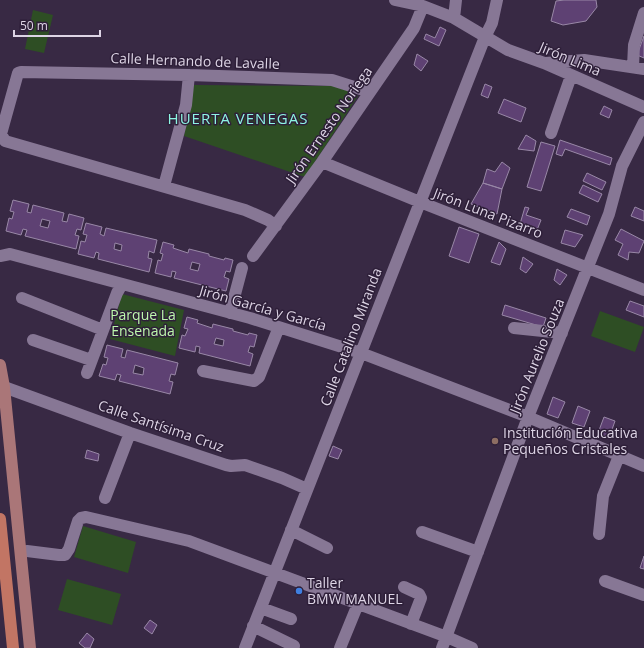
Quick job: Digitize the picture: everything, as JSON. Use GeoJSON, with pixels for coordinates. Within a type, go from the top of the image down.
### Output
{"type":"FeatureCollection","features":[{"type":"Feature","properties":{"kind":"highway"},"geometry":{"type":"LineString","coordinates":[[0,520],[13,648]]}},
{"type":"Feature","properties":{"kind":"main road"},"geometry":{"type":"LineString","coordinates":[[0,365],[4,387],[30,648]]}},
{"type":"Feature","properties":{"kind":"street","name":"Jirón Lima"},"geometry":{"type":"LineString","coordinates":[[395,0],[423,6],[454,18],[508,50],[544,63],[644,108]]}},
{"type":"Feature","properties":{"kind":"street"},"geometry":{"type":"LineString","coordinates":[[454,18],[456,0]]}},
{"type":"Feature","properties":{"kind":"street","name":"Calle Catalino Miranda"},"geometry":{"type":"LineString","coordinates":[[244,648],[485,37],[492,23],[498,0]]}},
{"type":"Feature","properties":{"kind":"street","name":"Jirón Ernesto Noriega"},"geometry":{"type":"LineString","coordinates":[[253,256],[322,162],[414,28],[423,6]]}},
{"type":"Feature","properties":{"kind":"street"},"geometry":{"type":"LineString","coordinates":[[544,63],[584,60],[638,68],[634,45],[644,13]]}},
{"type":"Feature","properties":{"kind":"street","name":"Calle Hernando de Lavalle"},"geometry":{"type":"LineString","coordinates":[[164,186],[5,141],[2,134],[18,73],[189,75],[332,80],[370,92]]}},
{"type":"Feature","properties":{"kind":"street"},"geometry":{"type":"LineString","coordinates":[[189,75],[186,105],[164,186],[246,210],[268,220],[276,226]]}},
{"type":"Feature","properties":{"kind":"street"},"geometry":{"type":"LineString","coordinates":[[551,133],[571,76]]}},
{"type":"Feature","properties":{"kind":"street","name":"Jirón Aurelio Souza"},"geometry":{"type":"LineString","coordinates":[[444,642],[528,418],[609,214],[622,166],[644,122]]}},
{"type":"Feature","properties":{"kind":"street","name":"Jirón Luna Pizarro"},"geometry":{"type":"LineString","coordinates":[[322,162],[644,290]]}},
{"type":"Feature","properties":{"kind":"street","name":"Jirón García y García"},"geometry":{"type":"LineString","coordinates":[[0,256],[10,254],[230,313],[360,353],[528,418],[644,466]]}},
{"type":"Feature","properties":{"kind":"street"},"geometry":{"type":"LineString","coordinates":[[230,313],[242,268]]}},
{"type":"Feature","properties":{"kind":"street"},"geometry":{"type":"LineString","coordinates":[[87,373],[122,284]]}},
{"type":"Feature","properties":{"kind":"street"},"geometry":{"type":"LineString","coordinates":[[22,298],[103,330]]}},
{"type":"Feature","properties":{"kind":"street"},"geometry":{"type":"LineString","coordinates":[[203,371],[254,381],[259,377],[279,327]]}},
{"type":"Feature","properties":{"kind":"street"},"geometry":{"type":"LineString","coordinates":[[514,328],[562,333]]}},
{"type":"Feature","properties":{"kind":"street"},"geometry":{"type":"LineString","coordinates":[[33,340],[91,360]]}},
{"type":"Feature","properties":{"kind":"street","name":"Calle Santísima Cruz"},"geometry":{"type":"LineString","coordinates":[[4,387],[130,433],[226,465],[245,465],[282,478],[307,489]]}},
{"type":"Feature","properties":{"kind":"street"},"geometry":{"type":"LineString","coordinates":[[106,498],[130,433]]}},
{"type":"Feature","properties":{"kind":"street"},"geometry":{"type":"LineString","coordinates":[[599,534],[603,496],[619,456]]}},
{"type":"Feature","properties":{"kind":"street"},"geometry":{"type":"LineString","coordinates":[[27,551],[59,556],[65,555],[69,550],[78,521],[81,518],[86,517],[189,541],[411,624],[444,642],[472,648]]}},
{"type":"Feature","properties":{"kind":"street"},"geometry":{"type":"LineString","coordinates":[[291,530],[327,548]]}},
{"type":"Feature","properties":{"kind":"street"},"geometry":{"type":"LineString","coordinates":[[422,532],[478,552]]}},
{"type":"Feature","properties":{"kind":"street"},"geometry":{"type":"LineString","coordinates":[[606,581],[644,595]]}},
{"type":"Feature","properties":{"kind":"street"},"geometry":{"type":"LineString","coordinates":[[404,587],[419,594],[421,598],[411,624]]}},
{"type":"Feature","properties":{"kind":"street"},"geometry":{"type":"LineString","coordinates":[[340,648],[358,604]]}},
{"type":"Feature","properties":{"kind":"street"},"geometry":{"type":"LineString","coordinates":[[260,608],[291,619]]}},
{"type":"Feature","properties":{"kind":"street"},"geometry":{"type":"LineString","coordinates":[[253,626],[294,646]]}},
{"type":"Feature","properties":{"kind":"green space"},"geometry":{"type":"Polygon","coordinates":[[[33,10],[53,15],[44,53],[25,49],[33,10]]]}},
{"type":"Feature","properties":{"kind":"green space"},"geometry":{"type":"Polygon","coordinates":[[[194,85],[338,86],[358,96],[305,177],[184,136],[194,85]]]}},
{"type":"Feature","properties":{"kind":"green space","name":"Parque La Ensenada"},"geometry":{"type":"Polygon","coordinates":[[[122,294],[184,310],[175,356],[110,339],[122,294]]]}},
{"type":"Feature","properties":{"kind":"green space"},"geometry":{"type":"Polygon","coordinates":[[[600,311],[644,327],[635,352],[591,336],[600,311]]]}},
{"type":"Feature","properties":{"kind":"green space"},"geometry":{"type":"Polygon","coordinates":[[[83,526],[136,542],[128,573],[74,557],[83,526]]]}},
{"type":"Feature","properties":{"kind":"green space"},"geometry":{"type":"Polygon","coordinates":[[[67,579],[121,594],[112,625],[58,610],[67,579]]]}},
{"type":"Feature","properties":{"kind":"building"},"geometry":{"type":"Polygon","coordinates":[[[596,0],[597,7],[586,21],[563,25],[551,21],[556,1],[596,0]]]}},
{"type":"Feature","properties":{"kind":"building"},"geometry":{"type":"Polygon","coordinates":[[[440,27],[446,30],[439,46],[424,39],[426,34],[435,38],[440,27]]]}},
{"type":"Feature","properties":{"kind":"building"},"geometry":{"type":"Polygon","coordinates":[[[644,36],[644,58],[637,55],[644,36]]]}},
{"type":"Feature","properties":{"kind":"building"},"geometry":{"type":"Polygon","coordinates":[[[417,54],[428,61],[421,71],[414,65],[417,54]]]}},
{"type":"Feature","properties":{"kind":"building"},"geometry":{"type":"Polygon","coordinates":[[[485,84],[492,87],[488,98],[481,95],[485,84]]]}},
{"type":"Feature","properties":{"kind":"building"},"geometry":{"type":"Polygon","coordinates":[[[504,99],[526,108],[521,122],[498,113],[504,99]]]}},
{"type":"Feature","properties":{"kind":"building"},"geometry":{"type":"Polygon","coordinates":[[[604,106],[612,110],[609,118],[600,114],[604,106]]]}},
{"type":"Feature","properties":{"kind":"building"},"geometry":{"type":"Polygon","coordinates":[[[526,135],[536,141],[534,151],[518,149],[526,135]]]}},
{"type":"Feature","properties":{"kind":"building"},"geometry":{"type":"Polygon","coordinates":[[[560,140],[612,158],[610,165],[565,149],[562,156],[556,154],[560,140]]]}},
{"type":"Feature","properties":{"kind":"building"},"geometry":{"type":"Polygon","coordinates":[[[541,142],[555,146],[541,191],[527,187],[541,142]]]}},
{"type":"Feature","properties":{"kind":"building"},"geometry":{"type":"Polygon","coordinates":[[[502,162],[510,168],[502,189],[483,183],[487,169],[495,172],[502,162]]]}},
{"type":"Feature","properties":{"kind":"building"},"geometry":{"type":"Polygon","coordinates":[[[587,173],[606,182],[602,190],[583,181],[587,173]]]}},
{"type":"Feature","properties":{"kind":"building"},"geometry":{"type":"Polygon","coordinates":[[[483,183],[502,189],[497,214],[471,204],[483,183]]]}},
{"type":"Feature","properties":{"kind":"building"},"geometry":{"type":"Polygon","coordinates":[[[583,185],[602,194],[598,202],[579,193],[583,185]]]}},
{"type":"Feature","properties":{"kind":"building"},"geometry":{"type":"Polygon","coordinates":[[[13,200],[29,204],[27,212],[31,213],[33,205],[64,213],[62,221],[67,222],[69,214],[84,218],[81,230],[77,229],[75,235],[79,236],[76,249],[25,236],[27,230],[23,229],[21,235],[6,231],[9,218],[12,219],[14,212],[10,211],[13,200]],[[42,219],[40,226],[48,228],[50,221],[42,219]]]}},
{"type":"Feature","properties":{"kind":"building"},"geometry":{"type":"Polygon","coordinates":[[[525,207],[529,208],[526,215],[541,220],[537,230],[520,224],[525,207]]]}},
{"type":"Feature","properties":{"kind":"building"},"geometry":{"type":"Polygon","coordinates":[[[635,207],[644,211],[644,221],[631,216],[635,207]]]}},
{"type":"Feature","properties":{"kind":"building"},"geometry":{"type":"Polygon","coordinates":[[[571,209],[590,216],[587,225],[567,217],[571,209]]]}},
{"type":"Feature","properties":{"kind":"building"},"geometry":{"type":"Polygon","coordinates":[[[86,223],[102,227],[100,234],[104,236],[106,228],[157,240],[154,253],[149,251],[148,258],[152,259],[149,272],[98,259],[99,253],[96,252],[94,258],[78,254],[81,241],[85,242],[87,235],[83,234],[86,223]],[[115,243],[114,249],[121,251],[122,245],[115,243]]]}},
{"type":"Feature","properties":{"kind":"building"},"geometry":{"type":"Polygon","coordinates":[[[459,227],[479,234],[469,263],[449,256],[459,227]]]}},
{"type":"Feature","properties":{"kind":"building"},"geometry":{"type":"Polygon","coordinates":[[[621,229],[644,241],[639,253],[629,252],[628,260],[618,255],[623,244],[615,240],[621,229]]]}},
{"type":"Feature","properties":{"kind":"building"},"geometry":{"type":"Polygon","coordinates":[[[565,230],[583,235],[575,247],[561,243],[565,230]]]}},
{"type":"Feature","properties":{"kind":"building"},"geometry":{"type":"Polygon","coordinates":[[[163,242],[174,245],[173,248],[188,253],[189,249],[209,254],[209,256],[224,260],[225,258],[233,260],[230,272],[226,271],[224,277],[229,279],[226,291],[174,278],[176,272],[172,271],[171,277],[155,273],[158,260],[161,261],[163,254],[160,253],[163,242]],[[192,262],[190,269],[198,271],[200,264],[192,262]]]}},
{"type":"Feature","properties":{"kind":"building"},"geometry":{"type":"Polygon","coordinates":[[[499,242],[506,249],[500,265],[491,262],[499,242]]]}},
{"type":"Feature","properties":{"kind":"building"},"geometry":{"type":"Polygon","coordinates":[[[523,257],[533,264],[526,273],[520,269],[523,257]]]}},
{"type":"Feature","properties":{"kind":"building"},"geometry":{"type":"Polygon","coordinates":[[[557,269],[567,275],[560,285],[554,280],[557,269]]]}},
{"type":"Feature","properties":{"kind":"building"},"geometry":{"type":"Polygon","coordinates":[[[630,301],[644,306],[644,317],[626,310],[630,301]]]}},
{"type":"Feature","properties":{"kind":"building"},"geometry":{"type":"Polygon","coordinates":[[[505,305],[546,318],[543,327],[502,315],[505,305]]]}},
{"type":"Feature","properties":{"kind":"building"},"geometry":{"type":"Polygon","coordinates":[[[187,317],[198,320],[197,323],[212,328],[213,324],[233,329],[233,331],[248,335],[249,333],[257,335],[254,347],[250,346],[248,352],[253,354],[250,366],[199,353],[200,347],[196,346],[195,352],[179,348],[182,335],[185,336],[188,329],[184,328],[187,317]],[[216,338],[214,344],[223,346],[224,340],[216,338]]]}},
{"type":"Feature","properties":{"kind":"building"},"geometry":{"type":"Polygon","coordinates":[[[107,345],[123,349],[121,357],[125,358],[127,350],[178,363],[175,375],[171,374],[169,381],[173,382],[170,394],[119,381],[121,375],[117,374],[115,380],[99,376],[103,364],[106,365],[108,358],[104,357],[107,345]],[[135,365],[133,373],[143,375],[144,368],[135,365]]]}},
{"type":"Feature","properties":{"kind":"building"},"geometry":{"type":"Polygon","coordinates":[[[553,397],[565,402],[558,418],[547,414],[553,397]]]}},
{"type":"Feature","properties":{"kind":"building"},"geometry":{"type":"Polygon","coordinates":[[[578,406],[590,411],[584,427],[572,423],[578,406]]]}},
{"type":"Feature","properties":{"kind":"building"},"geometry":{"type":"Polygon","coordinates":[[[604,417],[615,421],[609,438],[598,433],[604,417]]]}},
{"type":"Feature","properties":{"kind":"building"},"geometry":{"type":"Polygon","coordinates":[[[333,446],[342,450],[338,459],[329,456],[333,446]]]}},
{"type":"Feature","properties":{"kind":"building"},"geometry":{"type":"Polygon","coordinates":[[[87,450],[99,454],[98,461],[85,458],[87,450]]]}},
{"type":"Feature","properties":{"kind":"building"},"geometry":{"type":"Polygon","coordinates":[[[644,556],[644,569],[640,568],[644,556]]]}},
{"type":"Feature","properties":{"kind":"building"},"geometry":{"type":"Polygon","coordinates":[[[150,620],[157,625],[152,634],[144,628],[150,620]]]}},
{"type":"Feature","properties":{"kind":"building"},"geometry":{"type":"Polygon","coordinates":[[[87,633],[94,639],[90,648],[85,648],[79,643],[87,633]]]}},
{"type":"Feature","properties":{"kind":"place","name":"Institución Educativa Pequeños Cristales"},"geometry":{"type":"Point","coordinates":[495,441]}},
{"type":"Feature","properties":{"kind":"place","name":"Taller BMW MANUEL"},"geometry":{"type":"Point","coordinates":[299,591]}},
{"type":"Feature","properties":{"kind":"district","name":"HUERTA VENEGAS"},"geometry":{"type":"Point","coordinates":[238,119]}}]}
